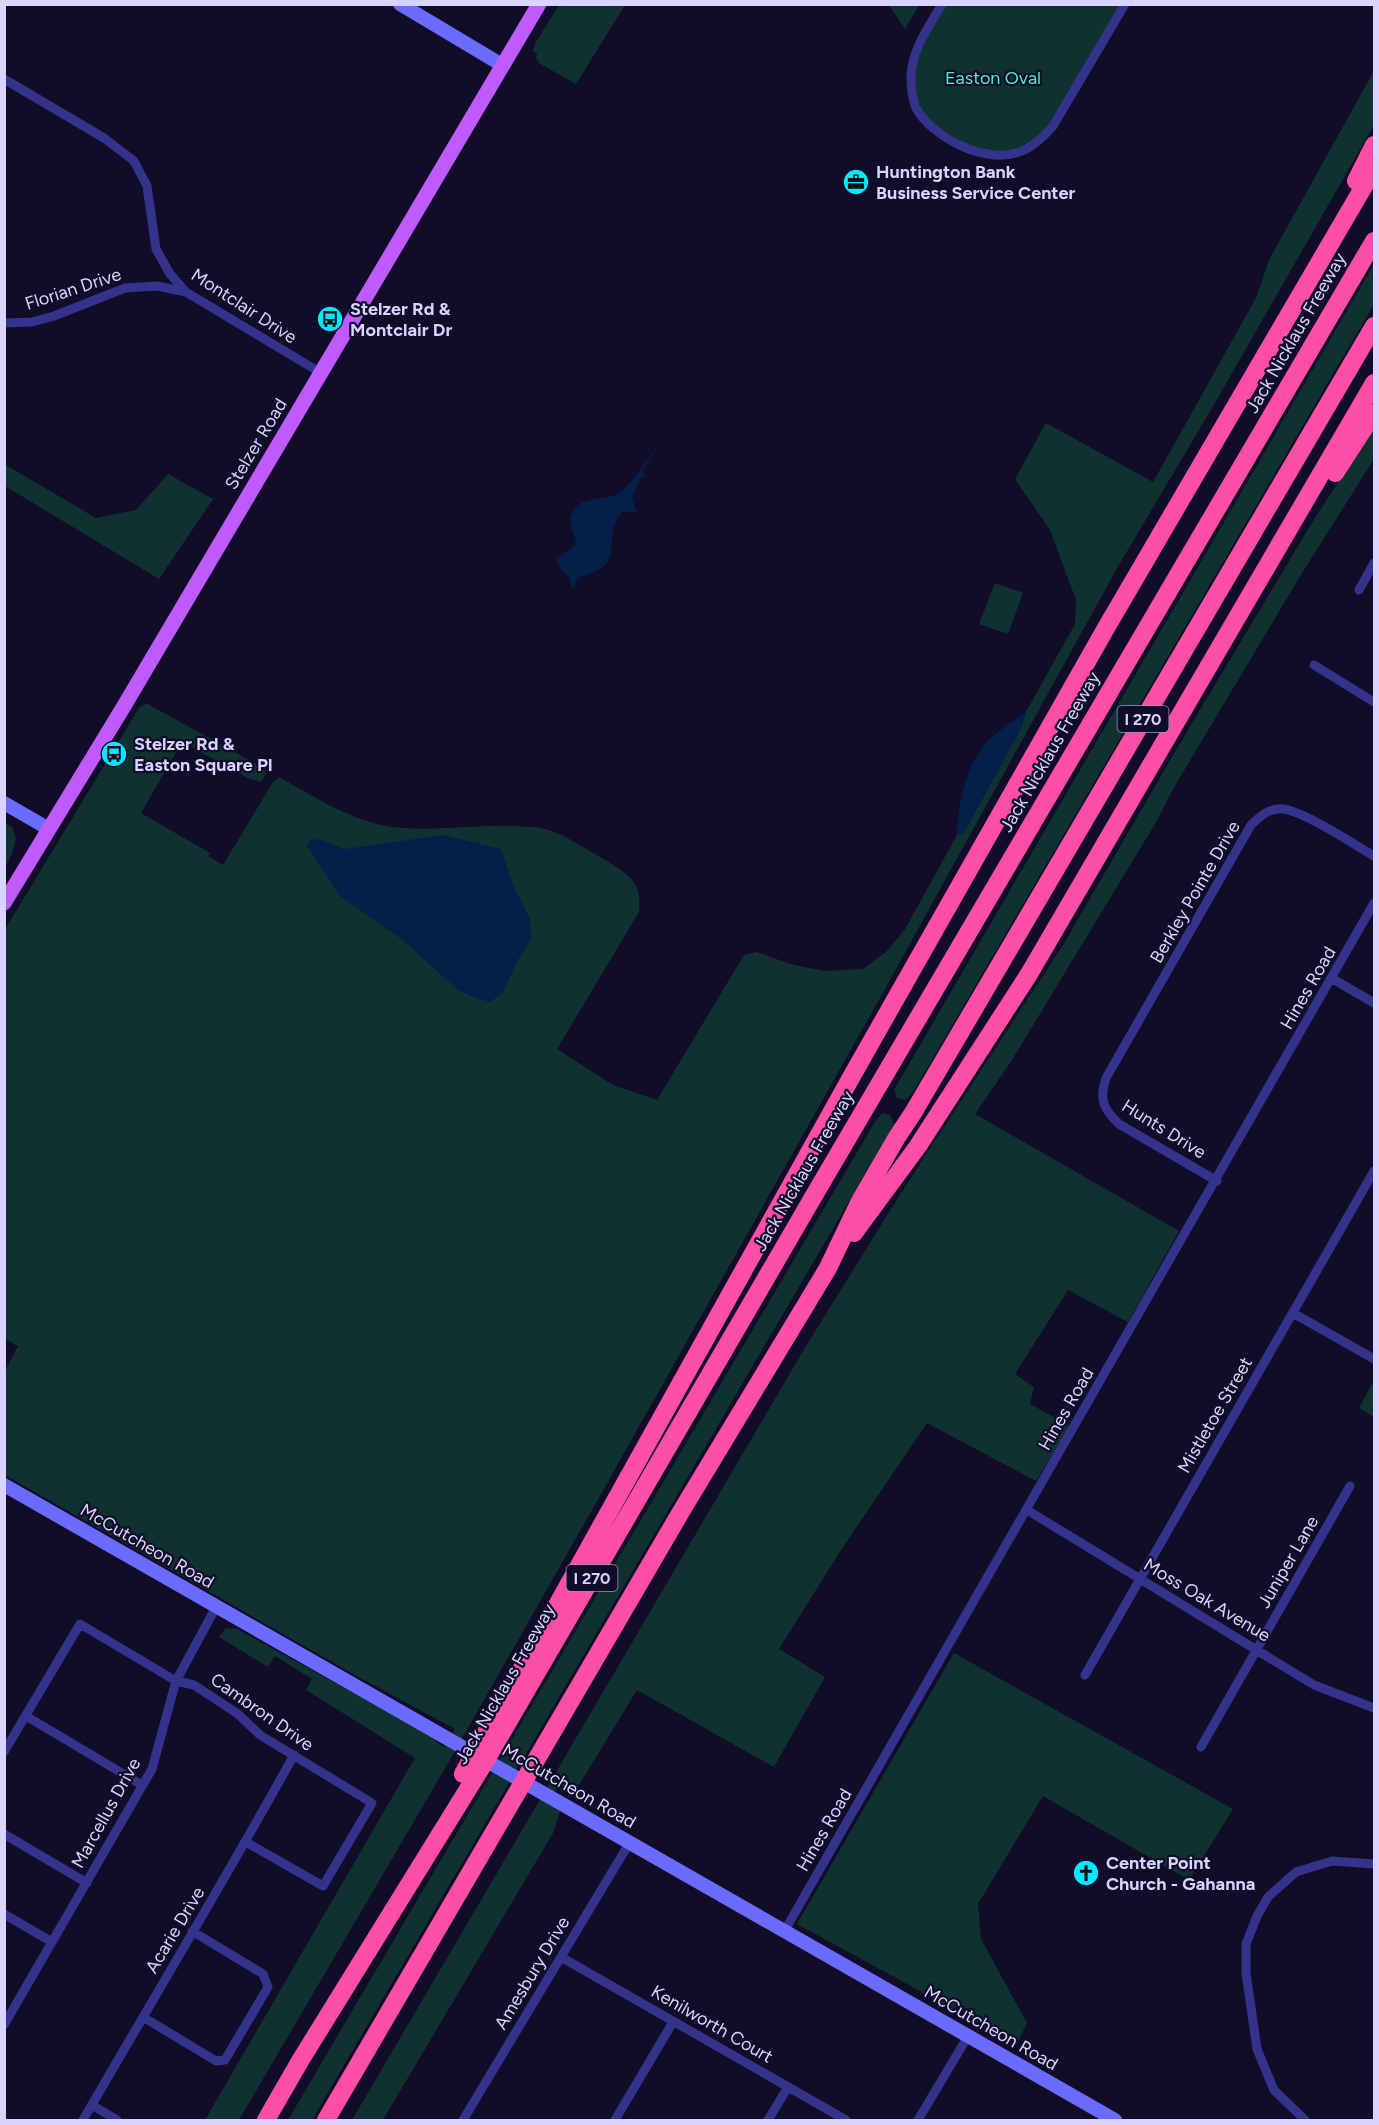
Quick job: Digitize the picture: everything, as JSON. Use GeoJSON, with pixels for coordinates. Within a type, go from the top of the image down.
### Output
{"type":"FeatureCollection","features":[{"type":"Feature","properties":{"kind":"highway"},"geometry":{"type":"LineString","coordinates":[[300,2061],[498,1712],[853,1074],[1318,254],[1374,145]]}},
{"type":"Feature","properties":{"kind":"highway"},"geometry":{"type":"LineString","coordinates":[[1106,628],[1374,169]]}},
{"type":"Feature","properties":{"kind":"highway","name":"Jack Nicklaus Freeway"},"geometry":{"type":"LineString","coordinates":[[266,2121],[300,2061],[489,1754],[1374,241]]}},
{"type":"Feature","properties":{"kind":"highway","name":"I 270"},"geometry":{"type":"LineString","coordinates":[[326,2121],[682,1510],[828,1268],[865,1192],[1374,326]]}},
{"type":"Feature","properties":{"kind":"highway"},"geometry":{"type":"LineString","coordinates":[[828,1268],[918,1146],[1029,974],[1374,383]]}},
{"type":"Feature","properties":{"kind":"highway"},"geometry":{"type":"LineString","coordinates":[[1257,586],[1374,413]]}},
{"type":"Feature","properties":{"kind":"main road"},"geometry":{"type":"LineString","coordinates":[[399,4],[502,65]]}},
{"type":"Feature","properties":{"kind":"main road","name":"Stelzer Road"},"geometry":{"type":"LineString","coordinates":[[4,903],[539,4]]}},
{"type":"Feature","properties":{"kind":"main road"},"geometry":{"type":"LineString","coordinates":[[4,803],[49,829]]}},
{"type":"Feature","properties":{"kind":"main road","name":"McCutcheon Road"},"geometry":{"type":"LineString","coordinates":[[4,1485],[785,1930],[1115,2121]]}},
{"type":"Feature","properties":{"kind":"street"},"geometry":{"type":"LineString","coordinates":[[942,4],[915,53],[911,74],[915,106],[936,130],[968,149],[999,156],[1015,154],[1029,148],[1053,126],[1125,4]]}},
{"type":"Feature","properties":{"kind":"street","name":"Montclair Drive"},"geometry":{"type":"LineString","coordinates":[[4,79],[104,138],[134,161],[147,186],[156,249],[170,274],[186,292],[321,373]]}},
{"type":"Feature","properties":{"kind":"street","name":"Florian Drive"},"geometry":{"type":"LineString","coordinates":[[4,323],[32,322],[54,316],[125,288],[157,286],[186,292]]}},
{"type":"Feature","properties":{"kind":"street"},"geometry":{"type":"LineString","coordinates":[[1359,590],[1374,563]]}},
{"type":"Feature","properties":{"kind":"street"},"geometry":{"type":"LineString","coordinates":[[1314,665],[1374,702]]}},
{"type":"Feature","properties":{"kind":"street","name":"Berkley Pointe Drive"},"geometry":{"type":"LineString","coordinates":[[1102,1099],[1106,1078],[1251,825],[1263,813],[1280,808],[1297,813],[1374,856]]}},
{"type":"Feature","properties":{"kind":"street","name":"Hines Road"},"geometry":{"type":"LineString","coordinates":[[785,1930],[1333,979],[1374,903]]}},
{"type":"Feature","properties":{"kind":"street"},"geometry":{"type":"LineString","coordinates":[[1333,979],[1374,1003]]}},
{"type":"Feature","properties":{"kind":"street","name":"Hunts Drive"},"geometry":{"type":"LineString","coordinates":[[1102,1099],[1108,1114],[1119,1124],[1217,1181]]}},
{"type":"Feature","properties":{"kind":"street","name":"Mistletoe Street"},"geometry":{"type":"LineString","coordinates":[[1085,1675],[1374,1171]]}},
{"type":"Feature","properties":{"kind":"street"},"geometry":{"type":"LineString","coordinates":[[1293,1312],[1374,1359]]}},
{"type":"Feature","properties":{"kind":"street","name":"Juniper Lane"},"geometry":{"type":"LineString","coordinates":[[1201,1747],[1350,1486]]}},
{"type":"Feature","properties":{"kind":"street","name":"Moss Oak Avenue"},"geometry":{"type":"LineString","coordinates":[[1027,1510],[1314,1686],[1374,1708]]}},
{"type":"Feature","properties":{"kind":"street","name":"Marcellus Drive"},"geometry":{"type":"LineString","coordinates":[[4,2025],[152,1769],[176,1681],[216,1607]]}},
{"type":"Feature","properties":{"kind":"street","name":"Cambron Drive"},"geometry":{"type":"LineString","coordinates":[[26,1716],[80,1624],[176,1681],[194,1685],[238,1714],[260,1735],[372,1803],[323,1886],[246,1842]]}},
{"type":"Feature","properties":{"kind":"street"},"geometry":{"type":"LineString","coordinates":[[4,1752],[26,1716],[142,1785]]}},
{"type":"Feature","properties":{"kind":"street","name":"Acarie Drive"},"geometry":{"type":"LineString","coordinates":[[83,2121],[192,1930],[246,1842],[294,1755]]}},
{"type":"Feature","properties":{"kind":"street"},"geometry":{"type":"LineString","coordinates":[[4,1834],[87,1883]]}},
{"type":"Feature","properties":{"kind":"street","name":"Amesbury Drive"},"geometry":{"type":"LineString","coordinates":[[463,2121],[630,1842]]}},
{"type":"Feature","properties":{"kind":"street"},"geometry":{"type":"LineString","coordinates":[[1305,2121],[1274,2090],[1257,2049],[1246,1973],[1246,1944],[1257,1916],[1268,1897],[1296,1872],[1332,1861],[1374,1864]]}},
{"type":"Feature","properties":{"kind":"street"},"geometry":{"type":"LineString","coordinates":[[4,1914],[52,1942]]}},
{"type":"Feature","properties":{"kind":"street"},"geometry":{"type":"LineString","coordinates":[[143,2017],[216,2061],[225,2060],[268,1987],[263,1974],[192,1930]]}},
{"type":"Feature","properties":{"kind":"street","name":"Kenilworth Court"},"geometry":{"type":"LineString","coordinates":[[561,1957],[846,2121]]}},
{"type":"Feature","properties":{"kind":"street"},"geometry":{"type":"LineString","coordinates":[[615,2121],[674,2022]]}},
{"type":"Feature","properties":{"kind":"street"},"geometry":{"type":"LineString","coordinates":[[918,2121],[968,2036]]}},
{"type":"Feature","properties":{"kind":"street"},"geometry":{"type":"LineString","coordinates":[[768,2121],[788,2087]]}},
{"type":"Feature","properties":{"kind":"street"},"geometry":{"type":"LineString","coordinates":[[92,2105],[117,2121]]}},
{"type":"Feature","properties":{"kind":"green space"},"geometry":{"type":"Polygon","coordinates":[[[559,5],[625,5],[576,84],[539,63],[536,58],[537,54],[533,51],[536,42],[559,5]]]}},
{"type":"Feature","properties":{"kind":"green space"},"geometry":{"type":"Polygon","coordinates":[[[889,5],[919,5],[905,29],[889,5]]]}},
{"type":"Feature","properties":{"kind":"green space","name":"Easton Oval"},"geometry":{"type":"Polygon","coordinates":[[[942,5],[1125,5],[1053,126],[1029,148],[983,154],[925,120],[912,91],[911,74],[942,5]]]}},
{"type":"Feature","properties":{"kind":"green space"},"geometry":{"type":"Polygon","coordinates":[[[1374,71],[1374,125],[1219,396],[1116,570],[885,989],[447,1765],[239,2120],[205,2120],[415,1758],[306,1690],[312,1679],[275,1656],[268,1667],[219,1637],[226,1628],[237,1629],[435,1738],[436,1742],[444,1747],[455,1729],[353,1674],[5,1475],[5,1371],[18,1346],[4,1338],[4,931],[139,708],[146,703],[262,767],[266,773],[261,782],[248,778],[182,742],[141,813],[210,853],[208,856],[223,865],[273,782],[279,777],[348,814],[392,827],[423,829],[501,826],[547,830],[575,842],[627,875],[639,893],[639,912],[557,1049],[613,1085],[657,1100],[744,955],[757,952],[790,964],[824,971],[863,969],[887,951],[905,929],[957,835],[963,834],[1021,728],[1026,712],[1075,624],[1076,600],[1050,530],[1015,479],[1046,423],[1153,482],[1256,298],[1269,260],[1374,71]]]}},
{"type":"Feature","properties":{"kind":"green space"},"geometry":{"type":"Polygon","coordinates":[[[1374,264],[1374,304],[912,1094],[905,1100],[897,1098],[894,1090],[1374,264]]]}},
{"type":"Feature","properties":{"kind":"green space"},"geometry":{"type":"Polygon","coordinates":[[[1374,427],[1374,459],[1302,573],[1173,789],[1158,819],[1012,1060],[975,1114],[1179,1231],[1128,1322],[1068,1290],[1015,1374],[1034,1387],[1030,1404],[1070,1426],[1036,1481],[927,1423],[841,1550],[779,1649],[825,1677],[774,1767],[637,1690],[579,1785],[569,1794],[557,1788],[548,1803],[560,1811],[553,1833],[383,2120],[352,2120],[806,1346],[901,1193],[1063,945],[1313,521],[1374,427]]]}},
{"type":"Feature","properties":{"kind":"green space"},"geometry":{"type":"Polygon","coordinates":[[[4,464],[96,518],[136,510],[168,474],[213,499],[159,579],[5,486],[4,464]]]}},
{"type":"Feature","properties":{"kind":"green space"},"geometry":{"type":"Polygon","coordinates":[[[995,583],[1023,593],[1008,634],[979,624],[995,583]]]}},
{"type":"Feature","properties":{"kind":"green space"},"geometry":{"type":"Polygon","coordinates":[[[5,823],[12,827],[16,838],[12,854],[5,867],[5,823]]]}},
{"type":"Feature","properties":{"kind":"green space"},"geometry":{"type":"Polygon","coordinates":[[[883,1113],[890,1115],[894,1124],[312,2120],[288,2120],[876,1120],[883,1113]]]}},
{"type":"Feature","properties":{"kind":"green space"},"geometry":{"type":"Polygon","coordinates":[[[1374,1380],[1374,1417],[1359,1408],[1374,1380]]]}},
{"type":"Feature","properties":{"kind":"green space"},"geometry":{"type":"Polygon","coordinates":[[[954,1653],[1233,1809],[1189,1880],[1043,1796],[978,1904],[981,1939],[1027,2023],[1017,2044],[797,1924],[954,1653]]]}},
{"type":"Feature","properties":{"kind":"water"},"geometry":{"type":"Polygon","coordinates":[[[661,440],[643,470],[646,477],[641,477],[632,498],[637,512],[622,512],[617,520],[608,561],[598,570],[577,578],[574,588],[571,588],[570,578],[560,569],[557,559],[576,544],[570,521],[572,513],[576,507],[586,501],[611,496],[623,490],[661,440]]]}},
{"type":"Feature","properties":{"kind":"water"},"geometry":{"type":"Polygon","coordinates":[[[1026,712],[1021,728],[963,834],[957,835],[964,786],[979,752],[1005,726],[1026,712]]]}},
{"type":"Feature","properties":{"kind":"water"},"geometry":{"type":"Polygon","coordinates":[[[444,835],[501,849],[514,888],[530,918],[531,939],[516,963],[503,993],[490,1002],[458,990],[404,941],[340,896],[307,846],[311,839],[321,840],[345,849],[444,835]]]}},
{"type":"Feature","properties":{"kind":"place","name":"Huntington Bank Business Service Center"},"geometry":{"type":"Point","coordinates":[856,182]}},
{"type":"Feature","properties":{"kind":"place","name":"Stelzer Rd & Montclair Dr"},"geometry":{"type":"Point","coordinates":[330,319]}},
{"type":"Feature","properties":{"kind":"place","name":"Stelzer Rd & Easton Square Pl"},"geometry":{"type":"Point","coordinates":[114,754]}},
{"type":"Feature","properties":{"kind":"place","name":"Center Point Church - Gahanna"},"geometry":{"type":"Point","coordinates":[1086,1873]}}]}
